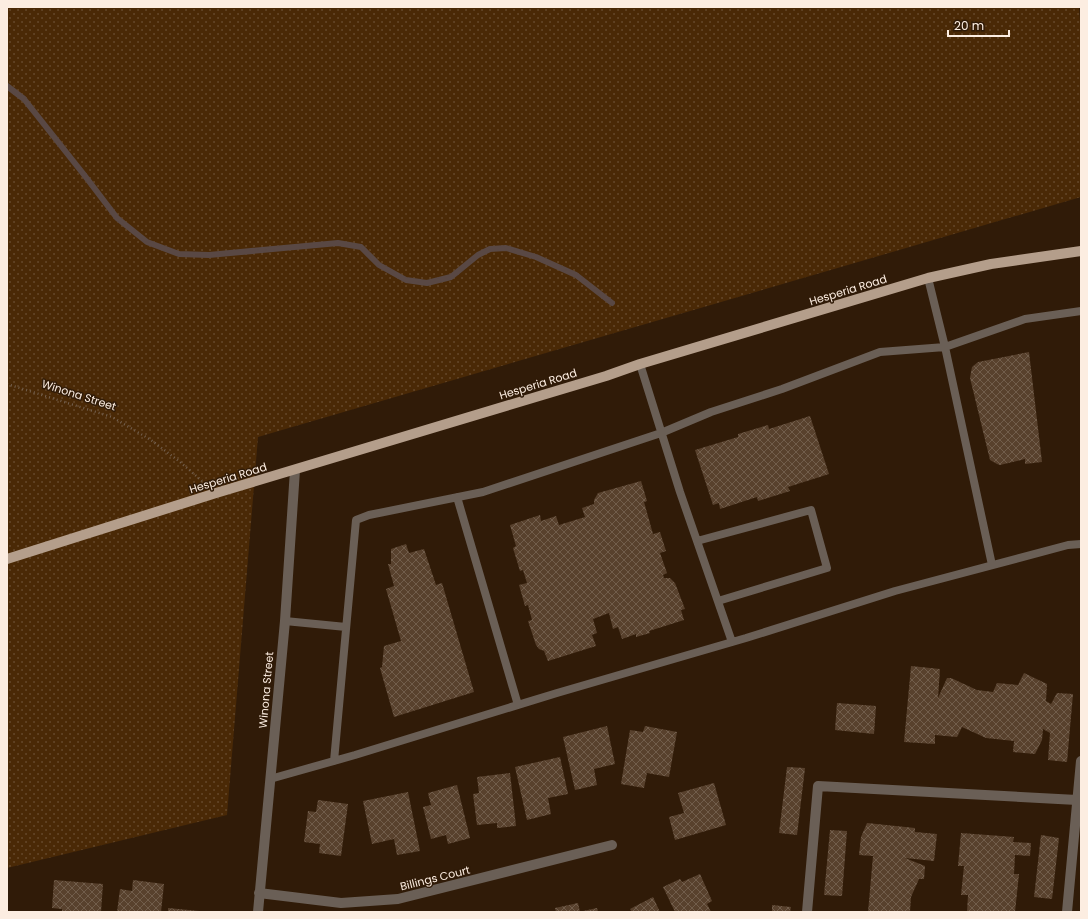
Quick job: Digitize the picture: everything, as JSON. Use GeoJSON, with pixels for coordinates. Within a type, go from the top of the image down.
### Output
{"type":"FeatureCollection","features":[{"type":"Feature","properties":{"kind":"main road","name":"Hesperia Road"},"geometry":{"type":"LineString","coordinates":[[7,558],[606,376],[640,364],[928,278],[991,264],[1081,251]]}},
{"type":"Feature","properties":{"kind":"street","name":"Winona Street"},"geometry":{"type":"LineString","coordinates":[[258,912],[285,621],[295,470]]}},
{"type":"Feature","properties":{"kind":"street"},"geometry":{"type":"LineString","coordinates":[[1067,912],[1081,761]]}},
{"type":"Feature","properties":{"kind":"street"},"geometry":{"type":"LineString","coordinates":[[807,912],[818,786],[1077,800]]}},
{"type":"Feature","properties":{"kind":"street","name":"Billings Court"},"geometry":{"type":"LineString","coordinates":[[259,893],[341,903],[398,899],[612,845]]}},
{"type":"Feature","properties":{"kind":"lane"},"geometry":{"type":"LineString","coordinates":[[928,278],[946,347],[992,565]]}},
{"type":"Feature","properties":{"kind":"lane"},"geometry":{"type":"LineString","coordinates":[[334,761],[356,520],[369,515],[483,492],[661,433],[711,412],[782,389],[880,352],[946,347],[1025,319],[1081,311]]}},
{"type":"Feature","properties":{"kind":"lane"},"geometry":{"type":"LineString","coordinates":[[640,364],[661,433],[732,642]]}},
{"type":"Feature","properties":{"kind":"lane"},"geometry":{"type":"LineString","coordinates":[[457,497],[518,705]]}},
{"type":"Feature","properties":{"kind":"lane"},"geometry":{"type":"LineString","coordinates":[[697,541],[811,510],[827,568],[718,601]]}},
{"type":"Feature","properties":{"kind":"lane"},"geometry":{"type":"LineString","coordinates":[[270,779],[732,642],[895,591],[1068,545],[1081,544]]}},
{"type":"Feature","properties":{"kind":"lane"},"geometry":{"type":"LineString","coordinates":[[285,621],[346,627]]}},
{"type":"Feature","properties":{"kind":"path","name":"Winona Street"},"geometry":{"type":"LineString","coordinates":[[7,384],[112,417],[151,440],[180,462],[216,494]]}},
{"type":"Feature","properties":{"kind":"shaded area"},"geometry":{"type":"Polygon","coordinates":[[[7,7],[1079,7],[1081,38],[1081,197],[258,437],[227,815],[7,868],[7,7]]]}},
{"type":"Feature","properties":{"kind":"building"},"geometry":{"type":"Polygon","coordinates":[[[1029,352],[1042,462],[1025,464],[1025,459],[1000,465],[990,460],[970,378],[972,367],[978,362],[1029,352]]]}},
{"type":"Feature","properties":{"kind":"building"},"geometry":{"type":"Polygon","coordinates":[[[810,416],[829,474],[788,487],[790,491],[758,501],[757,497],[720,509],[719,503],[713,505],[695,450],[738,437],[738,434],[768,425],[769,429],[810,416]]]}},
{"type":"Feature","properties":{"kind":"building"},"geometry":{"type":"Polygon","coordinates":[[[641,481],[647,501],[644,502],[653,534],[660,532],[666,551],[660,553],[667,573],[663,575],[664,578],[670,578],[675,583],[685,609],[681,610],[684,620],[649,631],[650,633],[636,637],[636,634],[622,639],[618,627],[613,629],[609,613],[593,619],[597,633],[592,635],[596,646],[548,661],[544,651],[539,649],[536,645],[528,621],[532,620],[528,605],[525,606],[519,585],[527,583],[523,570],[520,571],[513,548],[516,546],[510,525],[540,515],[541,521],[556,516],[559,525],[585,517],[582,508],[594,504],[594,500],[598,493],[641,481]]]}},
{"type":"Feature","properties":{"kind":"building"},"geometry":{"type":"Polygon","coordinates":[[[406,544],[409,553],[424,549],[436,585],[442,583],[474,692],[394,717],[380,668],[382,667],[384,646],[401,641],[386,589],[394,586],[388,564],[391,564],[391,549],[406,544]]]}},
{"type":"Feature","properties":{"kind":"building"},"geometry":{"type":"Polygon","coordinates":[[[911,666],[940,669],[938,698],[947,678],[951,678],[977,690],[993,692],[997,683],[1018,685],[1024,673],[1047,684],[1046,701],[1051,704],[1057,693],[1073,694],[1067,762],[1048,760],[1050,733],[1043,729],[1042,740],[1035,754],[1013,752],[1014,741],[986,738],[962,727],[957,737],[935,735],[935,744],[904,742],[911,666]]]}},
{"type":"Feature","properties":{"kind":"building"},"geometry":{"type":"Polygon","coordinates":[[[837,703],[876,706],[874,734],[835,730],[837,703]]]}},
{"type":"Feature","properties":{"kind":"building"},"geometry":{"type":"Polygon","coordinates":[[[607,726],[615,764],[594,769],[597,785],[575,790],[563,737],[607,726]]]}},
{"type":"Feature","properties":{"kind":"building"},"geometry":{"type":"Polygon","coordinates":[[[645,726],[677,732],[669,777],[647,773],[644,788],[621,784],[630,730],[643,732],[645,726]]]}},
{"type":"Feature","properties":{"kind":"building"},"geometry":{"type":"Polygon","coordinates":[[[560,757],[568,794],[548,798],[551,814],[527,820],[515,767],[560,757]]]}},
{"type":"Feature","properties":{"kind":"building"},"geometry":{"type":"Polygon","coordinates":[[[787,767],[805,768],[797,835],[779,833],[787,767]]]}},
{"type":"Feature","properties":{"kind":"building"},"geometry":{"type":"Polygon","coordinates":[[[510,773],[516,826],[497,828],[497,823],[477,825],[473,794],[479,793],[477,777],[510,773]]]}},
{"type":"Feature","properties":{"kind":"building"},"geometry":{"type":"Polygon","coordinates":[[[714,783],[726,825],[675,840],[669,817],[684,813],[678,793],[714,783]]]}},
{"type":"Feature","properties":{"kind":"building"},"geometry":{"type":"Polygon","coordinates":[[[457,785],[470,838],[448,844],[446,835],[431,839],[423,807],[431,805],[428,793],[457,785]]]}},
{"type":"Feature","properties":{"kind":"building"},"geometry":{"type":"Polygon","coordinates":[[[408,792],[420,851],[397,855],[394,839],[372,844],[363,801],[408,792]]]}},
{"type":"Feature","properties":{"kind":"building"},"geometry":{"type":"Polygon","coordinates":[[[318,800],[348,804],[341,856],[319,853],[320,844],[304,842],[308,811],[316,812],[318,800]]]}},
{"type":"Feature","properties":{"kind":"building"},"geometry":{"type":"Polygon","coordinates":[[[867,823],[915,828],[915,832],[937,834],[934,861],[905,858],[925,866],[924,879],[919,879],[911,897],[910,912],[868,912],[873,856],[859,855],[861,837],[867,823]]]}},
{"type":"Feature","properties":{"kind":"building"},"geometry":{"type":"Polygon","coordinates":[[[830,830],[847,831],[842,896],[824,895],[830,830]]]}},
{"type":"Feature","properties":{"kind":"building"},"geometry":{"type":"Polygon","coordinates":[[[961,833],[1014,837],[1013,842],[1031,843],[1030,856],[1015,855],[1014,874],[1019,874],[1015,912],[967,912],[968,895],[961,895],[964,866],[958,866],[961,833]]]}},
{"type":"Feature","properties":{"kind":"building"},"geometry":{"type":"Polygon","coordinates":[[[1041,835],[1059,838],[1052,899],[1034,897],[1041,835]]]}},
{"type":"Feature","properties":{"kind":"building"},"geometry":{"type":"Polygon","coordinates":[[[700,874],[712,901],[707,904],[711,912],[675,912],[663,887],[680,879],[682,882],[700,874]]]}},
{"type":"Feature","properties":{"kind":"building"},"geometry":{"type":"Polygon","coordinates":[[[54,880],[103,884],[101,912],[62,912],[62,909],[52,908],[54,880]]]}},
{"type":"Feature","properties":{"kind":"building"},"geometry":{"type":"Polygon","coordinates":[[[133,880],[164,884],[161,912],[117,912],[120,889],[132,891],[133,880]]]}},
{"type":"Feature","properties":{"kind":"building"},"geometry":{"type":"Polygon","coordinates":[[[653,897],[660,912],[632,912],[630,909],[653,897]]]}},
{"type":"Feature","properties":{"kind":"building"},"geometry":{"type":"Polygon","coordinates":[[[578,903],[580,912],[556,912],[555,908],[578,903]]]}},
{"type":"Feature","properties":{"kind":"building"},"geometry":{"type":"Polygon","coordinates":[[[772,905],[791,907],[790,912],[772,912],[772,905]]]}},
{"type":"Feature","properties":{"kind":"building"},"geometry":{"type":"Polygon","coordinates":[[[168,908],[199,911],[199,912],[168,912],[168,908]]]}},
{"type":"Feature","properties":{"kind":"building"},"geometry":{"type":"Polygon","coordinates":[[[597,908],[598,912],[583,912],[583,911],[597,908]]]}},
{"type":"Feature","properties":{"kind":"waterway"},"geometry":{"type":"LineString","coordinates":[[7,86],[24,99],[117,218],[147,242],[179,254],[209,255],[338,243],[361,247],[379,265],[406,280],[427,283],[451,277],[478,255],[490,249],[506,248],[536,257],[576,275],[612,303]]}}]}
